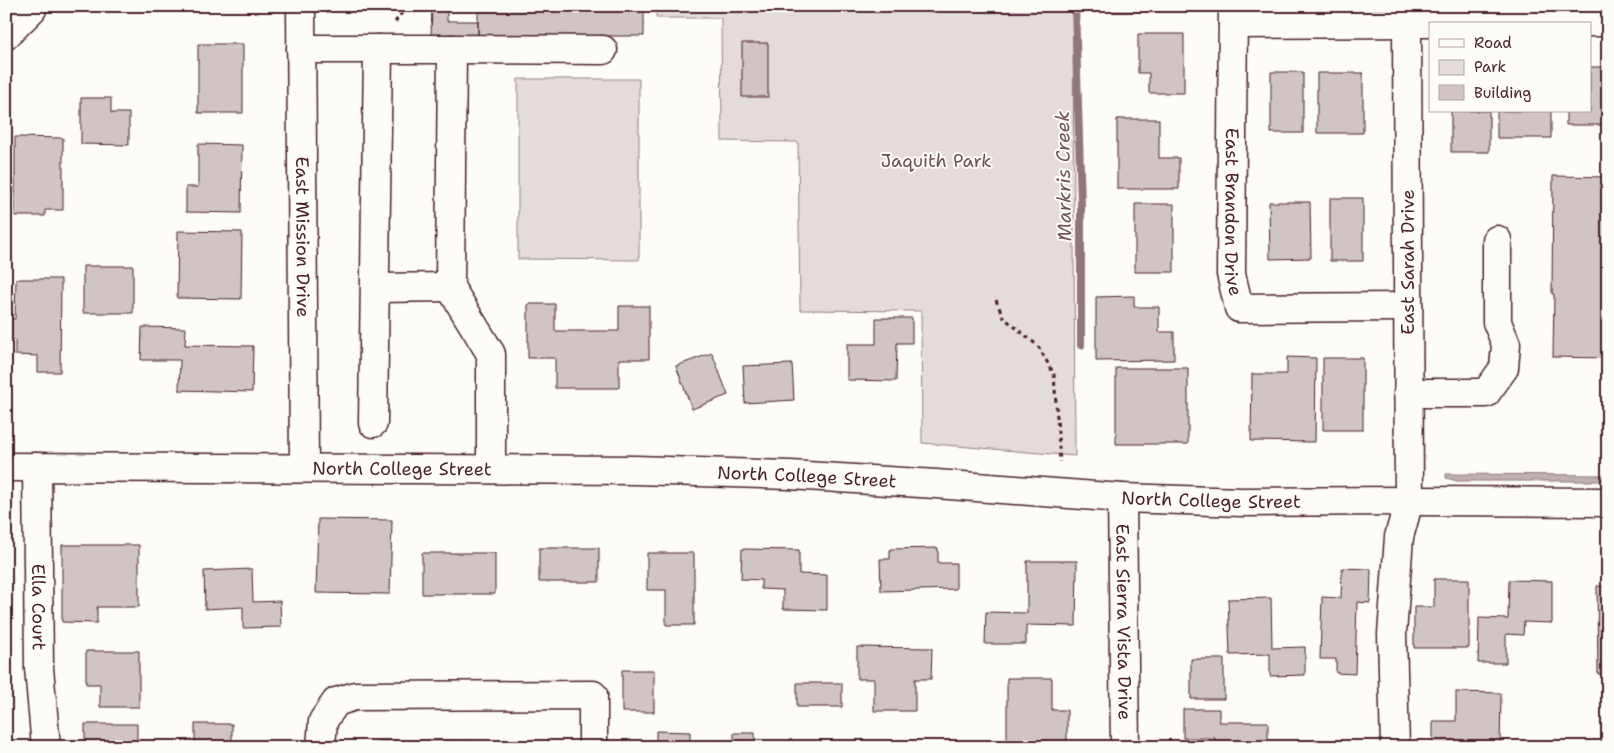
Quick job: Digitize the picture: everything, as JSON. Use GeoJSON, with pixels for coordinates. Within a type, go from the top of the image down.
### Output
{"type":"FeatureCollection","features":[{"type":"Feature","properties":{"kind":"street","name":"East Mission Drive"},"geometry":{"type":"LineString","coordinates":[[301,6],[304,468]]}},
{"type":"Feature","properties":{"kind":"street"},"geometry":{"type":"LineString","coordinates":[[6,35],[32,8]]}},
{"type":"Feature","properties":{"kind":"street"},"geometry":{"type":"LineString","coordinates":[[1233,15],[1429,23]]}},
{"type":"Feature","properties":{"kind":"street","name":"East Brandon Drive"},"geometry":{"type":"LineString","coordinates":[[1233,15],[1231,274],[1238,308],[1408,307]]}},
{"type":"Feature","properties":{"kind":"street"},"geometry":{"type":"LineString","coordinates":[[1592,22],[1608,22]]}},
{"type":"Feature","properties":{"kind":"street","name":"East Sarah Drive"},"geometry":{"type":"LineString","coordinates":[[1395,747],[1392,634],[1399,537],[1409,501],[1407,23]]}},
{"type":"Feature","properties":{"kind":"street"},"geometry":{"type":"LineString","coordinates":[[301,49],[604,50]]}},
{"type":"Feature","properties":{"kind":"street"},"geometry":{"type":"LineString","coordinates":[[373,423],[378,49]]}},
{"type":"Feature","properties":{"kind":"street"},"geometry":{"type":"LineString","coordinates":[[452,49],[450,286],[491,354],[491,469]]}},
{"type":"Feature","properties":{"kind":"street"},"geometry":{"type":"LineString","coordinates":[[1408,394],[1486,393],[1504,368],[1506,344],[1497,322],[1497,240]]}},
{"type":"Feature","properties":{"kind":"street"},"geometry":{"type":"LineString","coordinates":[[376,288],[450,286]]}},
{"type":"Feature","properties":{"kind":"street","name":"North College Street"},"geometry":{"type":"LineString","coordinates":[[6,467],[635,470],[790,475],[1122,498],[1242,502],[1608,502]]}},
{"type":"Feature","properties":{"kind":"street","name":"Ella Court"},"geometry":{"type":"LineString","coordinates":[[37,467],[39,668],[46,747]]}},
{"type":"Feature","properties":{"kind":"street","name":"East Sierra Vista Drive"},"geometry":{"type":"LineString","coordinates":[[1122,498],[1125,747]]}},
{"type":"Feature","properties":{"kind":"street"},"geometry":{"type":"LineString","coordinates":[[321,747],[323,721],[327,714],[336,702],[355,696],[593,695],[593,747]]}},
{"type":"Feature","properties":{"kind":"path"},"geometry":{"type":"LineString","coordinates":[[996,300],[1003,317],[1038,346],[1054,374],[1060,462]]}},
{"type":"Feature","properties":{"kind":"green space","name":"Jaquith Park"},"geometry":{"type":"Polygon","coordinates":[[[656,6],[1073,6],[1075,456],[922,443],[921,311],[800,310],[798,142],[722,141],[721,18],[656,18],[656,6]]]}},
{"type":"Feature","properties":{"kind":"green space"},"geometry":{"type":"Polygon","coordinates":[[[518,79],[639,79],[639,260],[518,259],[518,79]]]}},
{"type":"Feature","properties":{"kind":"shaded area"},"geometry":{"type":"Polygon","coordinates":[[[1446,474],[1608,475],[1608,481],[1457,481],[1446,478],[1446,474]]]}},
{"type":"Feature","properties":{"kind":"building"},"geometry":{"type":"Polygon","coordinates":[[[432,6],[447,6],[447,21],[478,21],[478,36],[431,37],[432,6]]]}},
{"type":"Feature","properties":{"kind":"building"},"geometry":{"type":"Polygon","coordinates":[[[478,6],[644,6],[644,36],[478,36],[478,6]]]}},
{"type":"Feature","properties":{"kind":"building"},"geometry":{"type":"Polygon","coordinates":[[[1113,6],[1166,6],[1166,11],[1113,11],[1113,6]]]}},
{"type":"Feature","properties":{"kind":"building"},"geometry":{"type":"Polygon","coordinates":[[[1138,34],[1184,34],[1184,93],[1149,93],[1149,73],[1138,73],[1138,34]]]}},
{"type":"Feature","properties":{"kind":"building"},"geometry":{"type":"Polygon","coordinates":[[[742,43],[768,43],[768,97],[742,97],[742,43]]]}},
{"type":"Feature","properties":{"kind":"building"},"geometry":{"type":"Polygon","coordinates":[[[198,44],[243,44],[243,113],[198,113],[198,44]]]}},
{"type":"Feature","properties":{"kind":"building"},"geometry":{"type":"Polygon","coordinates":[[[1592,67],[1604,67],[1604,91],[1608,91],[1608,125],[1566,125],[1566,112],[1592,112],[1592,67]]]}},
{"type":"Feature","properties":{"kind":"building"},"geometry":{"type":"Polygon","coordinates":[[[1271,72],[1303,72],[1303,133],[1271,133],[1271,72]]]}},
{"type":"Feature","properties":{"kind":"building"},"geometry":{"type":"Polygon","coordinates":[[[1317,73],[1363,73],[1363,133],[1317,133],[1317,73]]]}},
{"type":"Feature","properties":{"kind":"building"},"geometry":{"type":"Polygon","coordinates":[[[81,98],[111,98],[111,113],[129,113],[129,145],[81,144],[81,98]]]}},
{"type":"Feature","properties":{"kind":"building"},"geometry":{"type":"Polygon","coordinates":[[[1451,112],[1489,112],[1489,152],[1451,152],[1451,112]]]}},
{"type":"Feature","properties":{"kind":"building"},"geometry":{"type":"Polygon","coordinates":[[[1497,112],[1551,112],[1551,138],[1497,138],[1497,112]]]}},
{"type":"Feature","properties":{"kind":"building"},"geometry":{"type":"Polygon","coordinates":[[[1117,119],[1159,119],[1159,158],[1179,158],[1179,189],[1117,189],[1117,119]]]}},
{"type":"Feature","properties":{"kind":"building"},"geometry":{"type":"Polygon","coordinates":[[[15,137],[63,138],[63,210],[45,210],[45,216],[15,216],[15,137]]]}},
{"type":"Feature","properties":{"kind":"building"},"geometry":{"type":"Polygon","coordinates":[[[198,144],[242,145],[241,213],[186,212],[186,187],[198,187],[198,144]]]}},
{"type":"Feature","properties":{"kind":"building"},"geometry":{"type":"Polygon","coordinates":[[[1553,176],[1608,177],[1608,358],[1553,357],[1553,176]]]}},
{"type":"Feature","properties":{"kind":"building"},"geometry":{"type":"Polygon","coordinates":[[[1330,198],[1363,198],[1363,261],[1330,261],[1330,198]]]}},
{"type":"Feature","properties":{"kind":"building"},"geometry":{"type":"Polygon","coordinates":[[[1269,202],[1310,202],[1311,258],[1270,259],[1269,202]]]}},
{"type":"Feature","properties":{"kind":"building"},"geometry":{"type":"Polygon","coordinates":[[[1135,204],[1174,204],[1174,272],[1135,272],[1135,204]]]}},
{"type":"Feature","properties":{"kind":"building"},"geometry":{"type":"Polygon","coordinates":[[[178,231],[242,232],[241,299],[177,298],[178,231]]]}},
{"type":"Feature","properties":{"kind":"building"},"geometry":{"type":"Polygon","coordinates":[[[83,266],[133,266],[133,313],[83,313],[83,266]]]}},
{"type":"Feature","properties":{"kind":"building"},"geometry":{"type":"Polygon","coordinates":[[[16,279],[61,279],[60,372],[38,372],[38,356],[15,355],[15,340],[8,340],[8,319],[15,319],[16,279]]]}},
{"type":"Feature","properties":{"kind":"building"},"geometry":{"type":"Polygon","coordinates":[[[1134,296],[1134,307],[1159,307],[1159,332],[1174,332],[1174,360],[1096,361],[1096,297],[1134,296]]]}},
{"type":"Feature","properties":{"kind":"building"},"geometry":{"type":"Polygon","coordinates":[[[528,304],[555,304],[555,331],[619,331],[619,306],[649,306],[649,359],[619,359],[619,388],[555,388],[555,358],[528,358],[528,304]]]}},
{"type":"Feature","properties":{"kind":"building"},"geometry":{"type":"Polygon","coordinates":[[[876,318],[912,318],[912,343],[897,343],[896,381],[847,380],[847,344],[876,344],[876,318]]]}},
{"type":"Feature","properties":{"kind":"building"},"geometry":{"type":"Polygon","coordinates":[[[142,327],[186,328],[185,345],[253,346],[252,392],[179,390],[180,360],[141,360],[142,327]]]}},
{"type":"Feature","properties":{"kind":"building"},"geometry":{"type":"Polygon","coordinates":[[[712,353],[728,395],[692,409],[676,366],[712,353]]]}},
{"type":"Feature","properties":{"kind":"building"},"geometry":{"type":"Polygon","coordinates":[[[1287,357],[1316,358],[1315,442],[1251,441],[1252,374],[1287,374],[1287,357]]]}},
{"type":"Feature","properties":{"kind":"building"},"geometry":{"type":"Polygon","coordinates":[[[1323,358],[1363,358],[1363,430],[1323,430],[1323,358]]]}},
{"type":"Feature","properties":{"kind":"building"},"geometry":{"type":"Polygon","coordinates":[[[792,364],[794,400],[745,403],[743,366],[792,364]]]}},
{"type":"Feature","properties":{"kind":"building"},"geometry":{"type":"Polygon","coordinates":[[[1116,368],[1188,368],[1188,444],[1116,444],[1116,368]]]}},
{"type":"Feature","properties":{"kind":"building"},"geometry":{"type":"Polygon","coordinates":[[[318,519],[392,520],[390,594],[316,593],[318,519]]]}},
{"type":"Feature","properties":{"kind":"building"},"geometry":{"type":"Polygon","coordinates":[[[62,545],[139,545],[139,607],[97,607],[97,623],[62,622],[62,545]]]}},
{"type":"Feature","properties":{"kind":"building"},"geometry":{"type":"Polygon","coordinates":[[[539,548],[599,548],[599,582],[539,582],[539,548]]]}},
{"type":"Feature","properties":{"kind":"building"},"geometry":{"type":"Polygon","coordinates":[[[938,548],[938,563],[956,563],[956,589],[881,591],[880,559],[890,559],[890,549],[938,548]]]}},
{"type":"Feature","properties":{"kind":"building"},"geometry":{"type":"Polygon","coordinates":[[[742,549],[799,550],[799,574],[827,575],[827,610],[783,609],[783,590],[761,589],[761,580],[741,579],[742,549]]]}},
{"type":"Feature","properties":{"kind":"building"},"geometry":{"type":"Polygon","coordinates":[[[422,553],[495,553],[495,594],[422,594],[422,553]]]}},
{"type":"Feature","properties":{"kind":"building"},"geometry":{"type":"Polygon","coordinates":[[[647,553],[694,553],[694,625],[666,625],[666,590],[647,590],[647,553]]]}},
{"type":"Feature","properties":{"kind":"building"},"geometry":{"type":"Polygon","coordinates":[[[1027,561],[1077,561],[1076,626],[1026,625],[1026,644],[985,644],[986,612],[1027,613],[1027,561]]]}},
{"type":"Feature","properties":{"kind":"building"},"geometry":{"type":"Polygon","coordinates":[[[1342,568],[1371,569],[1370,603],[1357,602],[1355,674],[1336,673],[1336,659],[1320,659],[1322,597],[1341,598],[1342,568]]]}},
{"type":"Feature","properties":{"kind":"building"},"geometry":{"type":"Polygon","coordinates":[[[252,569],[253,602],[280,601],[281,627],[243,628],[243,607],[205,609],[204,571],[252,569]]]}},
{"type":"Feature","properties":{"kind":"building"},"geometry":{"type":"Polygon","coordinates":[[[1434,579],[1469,579],[1469,648],[1414,648],[1414,607],[1434,607],[1434,579]]]}},
{"type":"Feature","properties":{"kind":"building"},"geometry":{"type":"Polygon","coordinates":[[[1509,580],[1552,581],[1552,623],[1524,622],[1523,635],[1506,634],[1506,663],[1478,663],[1479,618],[1508,619],[1509,580]]]}},
{"type":"Feature","properties":{"kind":"building"},"geometry":{"type":"Polygon","coordinates":[[[1597,586],[1608,586],[1608,673],[1598,674],[1597,586]]]}},
{"type":"Feature","properties":{"kind":"building"},"geometry":{"type":"Polygon","coordinates":[[[1271,598],[1272,648],[1305,647],[1305,675],[1270,676],[1270,654],[1230,655],[1228,599],[1271,598]]]}},
{"type":"Feature","properties":{"kind":"building"},"geometry":{"type":"Polygon","coordinates":[[[857,647],[932,648],[931,679],[915,679],[915,711],[874,711],[874,679],[857,679],[857,647]]]}},
{"type":"Feature","properties":{"kind":"building"},"geometry":{"type":"Polygon","coordinates":[[[86,651],[139,651],[139,707],[100,707],[100,684],[86,684],[86,651]]]}},
{"type":"Feature","properties":{"kind":"building"},"geometry":{"type":"Polygon","coordinates":[[[1191,659],[1224,659],[1224,699],[1191,699],[1191,659]]]}},
{"type":"Feature","properties":{"kind":"building"},"geometry":{"type":"Polygon","coordinates":[[[622,670],[654,670],[654,712],[622,712],[622,670]]]}},
{"type":"Feature","properties":{"kind":"building"},"geometry":{"type":"Polygon","coordinates":[[[1007,678],[1052,678],[1052,710],[1067,710],[1067,741],[1007,741],[1007,678]]]}},
{"type":"Feature","properties":{"kind":"building"},"geometry":{"type":"Polygon","coordinates":[[[797,683],[842,683],[842,707],[797,707],[797,683]]]}},
{"type":"Feature","properties":{"kind":"building"},"geometry":{"type":"Polygon","coordinates":[[[1456,692],[1501,693],[1500,747],[1433,747],[1433,721],[1456,721],[1456,692]]]}},
{"type":"Feature","properties":{"kind":"building"},"geometry":{"type":"Polygon","coordinates":[[[1183,709],[1219,709],[1219,722],[1268,722],[1268,747],[1215,747],[1215,738],[1183,738],[1183,709]]]}},
{"type":"Feature","properties":{"kind":"building"},"geometry":{"type":"Polygon","coordinates":[[[85,724],[137,724],[137,747],[85,747],[85,724]]]}},
{"type":"Feature","properties":{"kind":"building"},"geometry":{"type":"Polygon","coordinates":[[[195,724],[232,724],[232,747],[195,747],[195,724]]]}},
{"type":"Feature","properties":{"kind":"building"},"geometry":{"type":"Polygon","coordinates":[[[656,731],[690,732],[690,747],[656,747],[656,731]]]}},
{"type":"Feature","properties":{"kind":"building"},"geometry":{"type":"Polygon","coordinates":[[[734,733],[755,733],[755,747],[734,747],[734,733]]]}},
{"type":"Feature","properties":{"kind":"building"},"geometry":{"type":"Polygon","coordinates":[[[376,741],[541,742],[541,747],[376,747],[376,741]]]}},
{"type":"Feature","properties":{"kind":"waterway","name":"Markris Creek"},"geometry":{"type":"LineString","coordinates":[[1075,6],[1081,204],[1081,345]]}}]}
